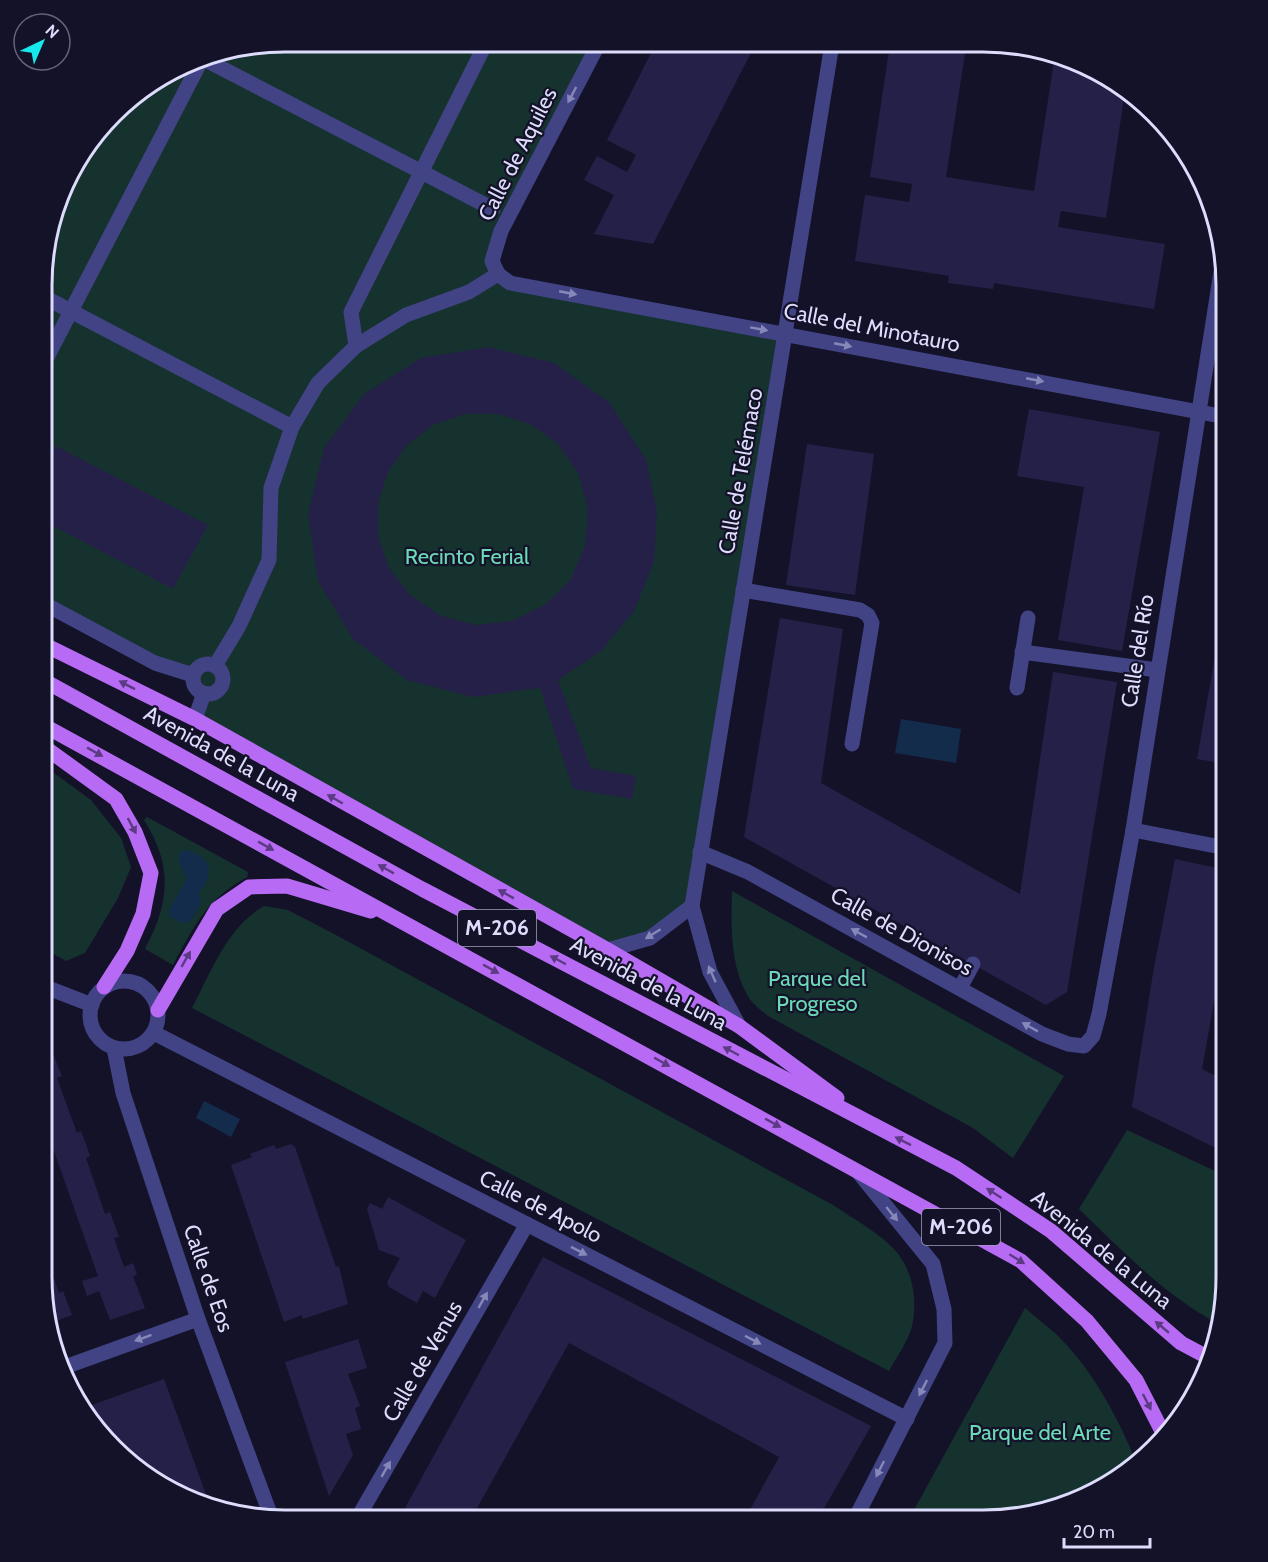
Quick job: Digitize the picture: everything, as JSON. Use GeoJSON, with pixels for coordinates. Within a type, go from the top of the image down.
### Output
{"type":"FeatureCollection","features":[{"type":"Feature","properties":{"kind":"main road"},"geometry":{"type":"LineString","coordinates":[[52,648],[195,719],[608,950],[739,1026],[878,1128]]}},
{"type":"Feature","properties":{"kind":"main road","name":"Avenida de la Luna"},"geometry":{"type":"LineString","coordinates":[[52,685],[422,889],[956,1168],[1051,1231],[1180,1342],[1202,1354]]}},
{"type":"Feature","properties":{"kind":"main road","name":"M-206"},"geometry":{"type":"LineString","coordinates":[[52,729],[1021,1261],[1087,1321],[1136,1380],[1160,1428]]}},
{"type":"Feature","properties":{"kind":"main road"},"geometry":{"type":"LineString","coordinates":[[52,753],[116,799],[135,832],[151,873],[143,914],[127,951],[104,987]]}},
{"type":"Feature","properties":{"kind":"main road"},"geometry":{"type":"LineString","coordinates":[[158,1010],[217,909],[249,887],[287,886],[403,920]]}},
{"type":"Feature","properties":{"kind":"street"},"geometry":{"type":"LineString","coordinates":[[356,346],[351,312],[481,52]]}},
{"type":"Feature","properties":{"kind":"street","name":"Calle de Aquiles"},"geometry":{"type":"LineString","coordinates":[[504,278],[492,261],[501,231],[594,52]]}},
{"type":"Feature","properties":{"kind":"street","name":"Calle de Telémaco"},"geometry":{"type":"LineString","coordinates":[[739,1026],[710,972],[692,906],[831,52]]}},
{"type":"Feature","properties":{"kind":"street"},"geometry":{"type":"LineString","coordinates":[[214,64],[493,208]]}},
{"type":"Feature","properties":{"kind":"street"},"geometry":{"type":"LineString","coordinates":[[52,348],[197,70]]}},
{"type":"Feature","properties":{"kind":"street"},"geometry":{"type":"LineString","coordinates":[[215,666],[239,626],[269,560],[271,488],[292,427],[318,383],[356,346],[406,315],[504,278]]}},
{"type":"Feature","properties":{"kind":"street","name":"Calle del Minotauro"},"geometry":{"type":"LineString","coordinates":[[504,278],[1216,415]]}},
{"type":"Feature","properties":{"kind":"street"},"geometry":{"type":"LineString","coordinates":[[52,301],[292,427]]}},
{"type":"Feature","properties":{"kind":"street","name":"Calle del Río"},"geometry":{"type":"LineString","coordinates":[[1084,1046],[1093,1036],[1099,1014],[1133,830],[1216,302]]}},
{"type":"Feature","properties":{"kind":"street"},"geometry":{"type":"LineString","coordinates":[[742,590],[860,610],[868,615],[872,623],[852,744]]}},
{"type":"Feature","properties":{"kind":"street"},"geometry":{"type":"LineString","coordinates":[[52,608],[155,663],[193,675]]}},
{"type":"Feature","properties":{"kind":"street"},"geometry":{"type":"LineString","coordinates":[[1017,688],[1028,618]]}},
{"type":"Feature","properties":{"kind":"street"},"geometry":{"type":"LineString","coordinates":[[1022,652],[1157,670]]}},
{"type":"Feature","properties":{"kind":"street"},"geometry":{"type":"LineString","coordinates":[[206,664],[215,666],[223,677],[222,684],[218,690],[204,693],[193,683],[193,675],[198,668],[206,664]]}},
{"type":"Feature","properties":{"kind":"street"},"geometry":{"type":"LineString","coordinates":[[195,719],[204,693]]}},
{"type":"Feature","properties":{"kind":"street"},"geometry":{"type":"LineString","coordinates":[[1133,830],[1216,846]]}},
{"type":"Feature","properties":{"kind":"street","name":"Calle de Dionisos"},"geometry":{"type":"LineString","coordinates":[[700,852],[748,872],[1042,1034],[1068,1044],[1084,1046]]}},
{"type":"Feature","properties":{"kind":"street"},"geometry":{"type":"LineString","coordinates":[[608,950],[650,938],[692,906]]}},
{"type":"Feature","properties":{"kind":"street"},"geometry":{"type":"LineString","coordinates":[[960,988],[973,964]]}},
{"type":"Feature","properties":{"kind":"street"},"geometry":{"type":"LineString","coordinates":[[119,981],[136,983],[152,994],[158,1010],[154,1033],[138,1046],[126,1050],[114,1048],[101,1040],[94,1030],[90,1018],[92,1005],[104,987],[119,981]]}},
{"type":"Feature","properties":{"kind":"street"},"geometry":{"type":"LineString","coordinates":[[52,989],[92,1005]]}},
{"type":"Feature","properties":{"kind":"street","name":"Calle de Apolo"},"geometry":{"type":"LineString","coordinates":[[154,1033],[906,1419]]}},
{"type":"Feature","properties":{"kind":"street","name":"Calle de Eos"},"geometry":{"type":"LineString","coordinates":[[114,1048],[123,1093],[198,1319],[268,1509]]}},
{"type":"Feature","properties":{"kind":"street"},"geometry":{"type":"LineString","coordinates":[[855,1168],[933,1264],[944,1309],[945,1343],[860,1510]]}},
{"type":"Feature","properties":{"kind":"street","name":"Calle de Venus"},"geometry":{"type":"LineString","coordinates":[[363,1510],[527,1224]]}},
{"type":"Feature","properties":{"kind":"street"},"geometry":{"type":"LineString","coordinates":[[70,1365],[198,1319]]}},
{"type":"Feature","properties":{"kind":"green space","name":"Recinto Ferial"},"geometry":{"type":"Polygon","coordinates":[[[285,52],[594,52],[501,231],[498,274],[786,334],[694,898],[650,938],[608,950],[195,719],[204,694],[193,683],[193,675],[52,607],[52,285],[54,255],[60,225],[70,196],[92,156],[110,132],[132,110],[156,92],[182,76],[225,60],[255,54],[285,52]]]}},
{"type":"Feature","properties":{"kind":"green space"},"geometry":{"type":"Polygon","coordinates":[[[52,772],[91,800],[121,838],[131,867],[118,898],[85,953],[66,961],[52,953],[52,772]]]}},
{"type":"Feature","properties":{"kind":"green space"},"geometry":{"type":"Polygon","coordinates":[[[147,817],[248,872],[247,877],[233,885],[203,915],[173,965],[145,949],[159,915],[165,884],[160,853],[144,820],[147,817]]]}},
{"type":"Feature","properties":{"kind":"green space","name":"Parque del Progreso"},"geometry":{"type":"Polygon","coordinates":[[[732,891],[1064,1076],[1013,1158],[973,1128],[768,1016],[754,1004],[742,984],[735,959],[732,891]]]}},
{"type":"Feature","properties":{"kind":"green space"},"geometry":{"type":"Polygon","coordinates":[[[264,906],[288,910],[336,935],[833,1205],[877,1234],[893,1248],[904,1263],[911,1281],[914,1301],[911,1330],[889,1371],[192,1008],[213,965],[230,938],[251,915],[264,906]]]}},
{"type":"Feature","properties":{"kind":"green space"},"geometry":{"type":"Polygon","coordinates":[[[1127,1130],[1216,1171],[1216,1277],[1211,1320],[1163,1286],[1079,1209],[1127,1130]]]}},
{"type":"Feature","properties":{"kind":"green space","name":"Parque del Arte"},"geometry":{"type":"Polygon","coordinates":[[[1025,1308],[1075,1354],[1113,1412],[1133,1454],[1086,1486],[1043,1502],[1013,1508],[983,1510],[914,1510],[1025,1308]]]}},
{"type":"Feature","properties":{"kind":"water"},"geometry":{"type":"Polygon","coordinates":[[[901,719],[961,729],[956,763],[895,753],[901,719]]]}},
{"type":"Feature","properties":{"kind":"water"},"geometry":{"type":"Polygon","coordinates":[[[185,850],[200,856],[208,866],[209,872],[205,885],[199,892],[201,903],[191,921],[183,923],[169,916],[170,908],[187,878],[179,863],[179,853],[185,850]]]}},
{"type":"Feature","properties":{"kind":"water"},"geometry":{"type":"Polygon","coordinates":[[[204,1101],[240,1119],[231,1137],[196,1118],[204,1101]]]}},
{"type":"Feature","properties":{"kind":"building"},"geometry":{"type":"Polygon","coordinates":[[[651,52],[751,52],[653,244],[594,234],[614,195],[584,180],[597,156],[627,172],[636,155],[607,140],[651,52]]]}},
{"type":"Feature","properties":{"kind":"building"},"geometry":{"type":"Polygon","coordinates":[[[889,52],[965,52],[946,177],[1034,191],[1054,64],[1086,76],[1124,101],[1106,218],[1061,211],[1058,227],[1165,244],[1154,309],[994,283],[993,289],[948,283],[949,276],[855,261],[865,195],[909,202],[912,184],[870,177],[889,52]]]}},
{"type":"Feature","properties":{"kind":"building"},"geometry":{"type":"Polygon","coordinates":[[[488,347],[554,363],[609,402],[646,460],[657,511],[654,562],[634,611],[601,651],[558,680],[591,768],[636,776],[632,799],[573,789],[540,688],[473,697],[407,680],[353,639],[318,581],[308,514],[324,448],[364,394],[421,358],[488,347]],[[465,414],[433,425],[407,445],[388,472],[378,503],[378,536],[389,568],[409,594],[439,615],[475,625],[512,621],[545,605],[571,579],[585,545],[588,509],[578,473],[557,443],[530,424],[498,414],[465,414]]]}},
{"type":"Feature","properties":{"kind":"building"},"geometry":{"type":"Polygon","coordinates":[[[1029,409],[1160,432],[1122,651],[1058,640],[1084,487],[1017,476],[1029,409]]]}},
{"type":"Feature","properties":{"kind":"building"},"geometry":{"type":"Polygon","coordinates":[[[807,444],[874,454],[855,595],[786,585],[807,444]]]}},
{"type":"Feature","properties":{"kind":"building"},"geometry":{"type":"Polygon","coordinates":[[[56,446],[208,525],[173,589],[52,525],[52,453],[56,446]]]}},
{"type":"Feature","properties":{"kind":"building"},"geometry":{"type":"Polygon","coordinates":[[[780,618],[843,629],[821,783],[1020,894],[1053,672],[1117,682],[1067,992],[1046,1005],[744,837],[780,618]]]}},
{"type":"Feature","properties":{"kind":"building"},"geometry":{"type":"Polygon","coordinates":[[[1216,650],[1216,762],[1197,759],[1216,650]]]}},
{"type":"Feature","properties":{"kind":"building"},"geometry":{"type":"Polygon","coordinates":[[[1175,859],[1216,868],[1216,990],[1202,1069],[1216,1076],[1216,1148],[1132,1107],[1153,973],[1175,859]]]}},
{"type":"Feature","properties":{"kind":"building"},"geometry":{"type":"Polygon","coordinates":[[[52,1054],[62,1076],[57,1078],[77,1133],[81,1131],[90,1156],[86,1158],[105,1214],[110,1212],[119,1237],[114,1238],[124,1267],[133,1263],[137,1275],[133,1276],[145,1308],[110,1320],[99,1291],[87,1296],[82,1281],[98,1276],[52,1145],[52,1054]]]}},
{"type":"Feature","properties":{"kind":"building"},"geometry":{"type":"Polygon","coordinates":[[[291,1144],[295,1147],[336,1267],[339,1266],[348,1304],[303,1319],[302,1315],[284,1322],[231,1165],[252,1157],[250,1154],[274,1145],[276,1149],[291,1144]]]}},
{"type":"Feature","properties":{"kind":"building"},"geometry":{"type":"Polygon","coordinates":[[[388,1197],[466,1240],[435,1298],[423,1291],[417,1303],[389,1287],[387,1282],[400,1258],[379,1250],[367,1209],[370,1203],[382,1209],[388,1197]]]}},
{"type":"Feature","properties":{"kind":"building"},"geometry":{"type":"Polygon","coordinates":[[[543,1257],[871,1426],[823,1510],[750,1510],[779,1457],[569,1343],[476,1510],[404,1510],[543,1257]]]}},
{"type":"Feature","properties":{"kind":"building"},"geometry":{"type":"Polygon","coordinates":[[[52,1273],[59,1293],[63,1291],[72,1315],[57,1321],[52,1273]]]}},
{"type":"Feature","properties":{"kind":"building"},"geometry":{"type":"Polygon","coordinates":[[[358,1339],[367,1368],[348,1374],[360,1406],[355,1408],[361,1429],[346,1434],[353,1455],[329,1496],[285,1362],[358,1339]]]}},
{"type":"Feature","properties":{"kind":"building"},"geometry":{"type":"Polygon","coordinates":[[[164,1379],[207,1496],[182,1486],[132,1452],[110,1430],[92,1405],[164,1379]]]}}]}
